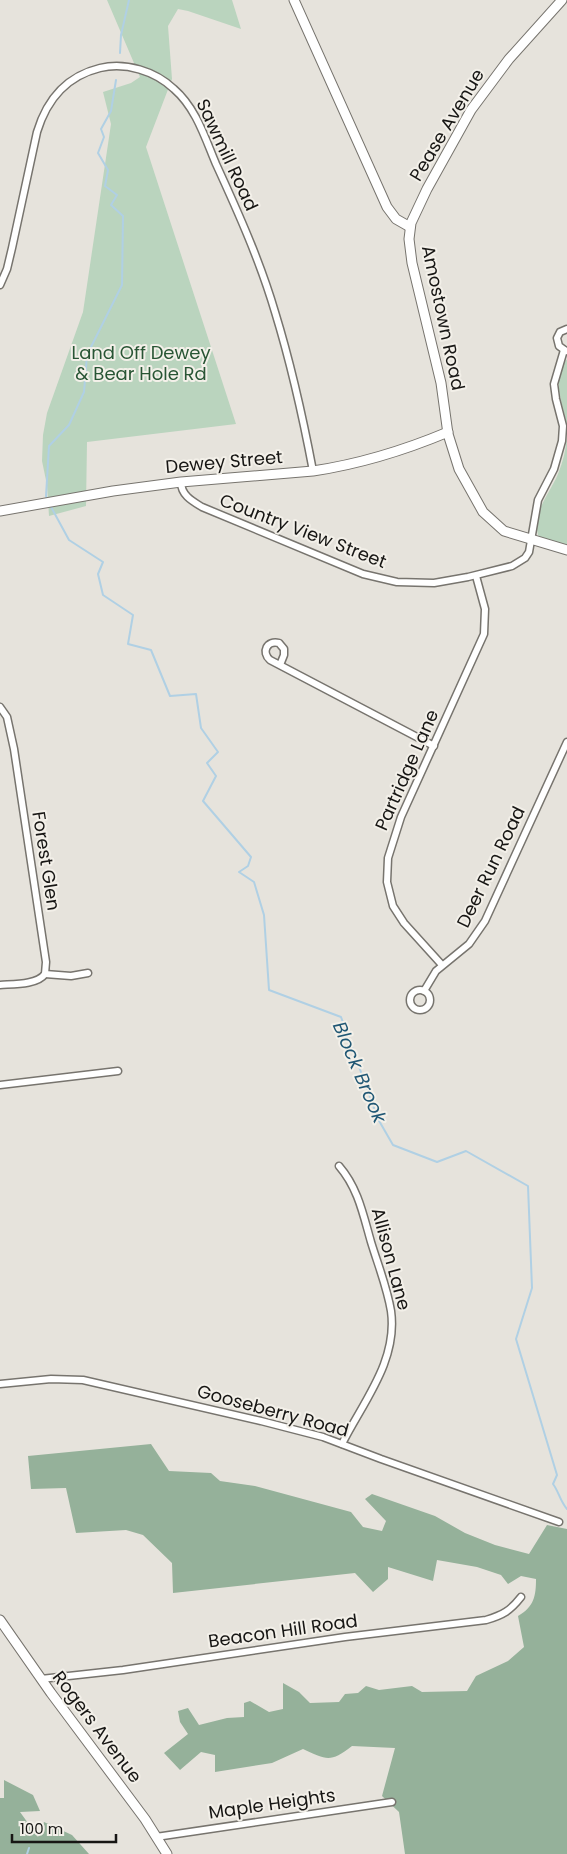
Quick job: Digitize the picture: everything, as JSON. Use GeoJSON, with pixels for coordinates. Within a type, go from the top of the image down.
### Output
{"type":"FeatureCollection","features":[{"type":"Feature","properties":{"kind":"main road","name":"Amostown Road"},"geometry":{"type":"LineString","coordinates":[[294,0],[387,207],[396,219],[410,227],[409,239],[412,263],[441,383],[448,432],[459,469],[483,512],[504,531],[567,550]]}},
{"type":"Feature","properties":{"kind":"main road","name":"Pease Avenue"},"geometry":{"type":"LineString","coordinates":[[410,227],[435,173],[476,102],[509,59],[562,0]]}},
{"type":"Feature","properties":{"kind":"main road","name":"Dewey Street"},"geometry":{"type":"LineString","coordinates":[[0,511],[180,482],[313,471],[377,457],[448,432]]}},
{"type":"Feature","properties":{"kind":"main road","name":"Rogers Avenue"},"geometry":{"type":"LineString","coordinates":[[0,1620],[167,1854]]}},
{"type":"Feature","properties":{"kind":"street","name":"Sawmill Road"},"geometry":{"type":"LineString","coordinates":[[0,285],[11,253],[40,122],[56,94],[76,78],[108,67],[133,68],[149,73],[163,81],[180,95],[198,122],[262,274],[281,331],[313,471]]}},
{"type":"Feature","properties":{"kind":"street","name":"Country View Street"},"geometry":{"type":"LineString","coordinates":[[180,482],[187,497],[202,507],[370,577],[397,582],[448,581],[476,576],[512,566],[521,561],[529,552],[538,500],[554,469],[562,441],[562,422],[554,384],[565,351],[559,346],[557,338],[560,332],[567,329]]}},
{"type":"Feature","properties":{"kind":"street","name":"Partridge Lane"},"geometry":{"type":"LineString","coordinates":[[442,965],[398,914],[390,898],[387,882],[388,858],[395,831],[484,634],[485,609],[476,576]]}},
{"type":"Feature","properties":{"kind":"street"},"geometry":{"type":"LineString","coordinates":[[280,665],[434,746]]}},
{"type":"Feature","properties":{"kind":"street","name":"Forest Glen"},"geometry":{"type":"LineString","coordinates":[[0,707],[7,717],[14,749],[46,962],[46,974]]}},
{"type":"Feature","properties":{"kind":"street","name":"Deer Run Road"},"geometry":{"type":"LineString","coordinates":[[424,992],[430,978],[442,965],[469,944],[485,921],[567,742]]}},
{"type":"Feature","properties":{"kind":"street"},"geometry":{"type":"LineString","coordinates":[[0,985],[39,979],[46,974],[71,976],[88,973]]}},
{"type":"Feature","properties":{"kind":"street"},"geometry":{"type":"LineString","coordinates":[[0,1085],[118,1071]]}},
{"type":"Feature","properties":{"kind":"street","name":"Allison Lane"},"geometry":{"type":"LineString","coordinates":[[339,1166],[348,1177],[362,1208],[388,1295],[392,1322],[388,1349],[381,1374],[342,1444]]}},
{"type":"Feature","properties":{"kind":"street","name":"Gooseberry Road"},"geometry":{"type":"LineString","coordinates":[[0,1384],[58,1378],[92,1382],[276,1424],[342,1444],[559,1522]]}},
{"type":"Feature","properties":{"kind":"street","name":"Beacon Hill Road"},"geometry":{"type":"LineString","coordinates":[[41,1679],[114,1671],[352,1636],[486,1620],[502,1616],[521,1597]]}},
{"type":"Feature","properties":{"kind":"street","name":"Maple Heights"},"geometry":{"type":"LineString","coordinates":[[156,1837],[392,1802]]}},
{"type":"Feature","properties":{"kind":"green space","name":"Land Off Dewey & Bear Hole Rd"},"geometry":{"type":"Polygon","coordinates":[[[107,0],[232,0],[241,29],[178,9],[168,26],[172,79],[146,147],[236,424],[87,442],[86,506],[49,516],[47,485],[42,461],[43,435],[47,413],[83,312],[111,124],[103,92],[131,83],[140,77],[107,0]]]}},
{"type":"Feature","properties":{"kind":"green space"},"geometry":{"type":"Polygon","coordinates":[[[567,359],[567,426],[560,392],[559,375],[567,359]]]}},
{"type":"Feature","properties":{"kind":"green space"},"geometry":{"type":"Polygon","coordinates":[[[567,436],[567,545],[541,538],[538,535],[537,518],[558,474],[565,451],[567,436]]]}},
{"type":"Feature","properties":{"kind":"green space"},"geometry":{"type":"Polygon","coordinates":[[[151,1444],[169,1471],[211,1473],[220,1481],[255,1486],[351,1512],[363,1527],[382,1531],[386,1521],[365,1499],[372,1494],[435,1516],[465,1533],[495,1545],[529,1554],[547,1525],[567,1529],[567,1854],[405,1854],[399,1812],[382,1796],[395,1748],[352,1746],[338,1755],[328,1758],[318,1756],[303,1749],[272,1763],[215,1772],[215,1755],[201,1752],[180,1770],[164,1753],[188,1734],[180,1722],[178,1711],[188,1708],[199,1725],[227,1718],[244,1717],[244,1703],[250,1701],[269,1712],[283,1709],[283,1683],[299,1692],[310,1703],[339,1702],[345,1694],[358,1693],[366,1686],[379,1690],[412,1686],[422,1692],[467,1691],[476,1676],[508,1661],[524,1647],[518,1616],[531,1605],[536,1579],[521,1576],[508,1584],[501,1575],[477,1567],[437,1560],[433,1581],[388,1567],[388,1579],[373,1592],[355,1573],[173,1593],[172,1563],[143,1535],[126,1530],[76,1533],[66,1488],[31,1489],[28,1456],[151,1444]]]}},
{"type":"Feature","properties":{"kind":"green space"},"geometry":{"type":"Polygon","coordinates":[[[4,1780],[33,1795],[40,1811],[20,1812],[38,1837],[44,1822],[72,1835],[89,1854],[0,1854],[0,1798],[4,1798],[4,1780]]]}},
{"type":"Feature","properties":{"kind":"waterway","name":"Block Brook"},"geometry":{"type":"LineString","coordinates":[[120,53],[121,35],[129,0]]}},
{"type":"Feature","properties":{"kind":"waterway","name":"Block Brook"},"geometry":{"type":"LineString","coordinates":[[47,499],[49,446],[69,425],[84,392],[87,355],[122,285],[123,216],[111,205],[117,195],[105,186],[108,170],[98,153],[104,137],[101,129],[111,111],[116,80]]}},
{"type":"Feature","properties":{"kind":"waterway","name":"Block Brook"},"geometry":{"type":"LineString","coordinates":[[50,505],[69,540],[103,562],[98,574],[103,595],[133,615],[128,644],[151,650],[170,696],[196,694],[201,728],[218,752],[207,763],[216,776],[203,801],[251,857],[248,866],[239,872],[254,882],[264,915],[269,990],[341,1017],[378,1119],[393,1145],[437,1162],[466,1151],[528,1186],[532,1288],[516,1339],[557,1475],[553,1484],[567,1509]]}},
{"type":"Feature","properties":{"kind":"waterway"},"geometry":{"type":"LineString","coordinates":[[27,1854],[29,1848]]}}]}
